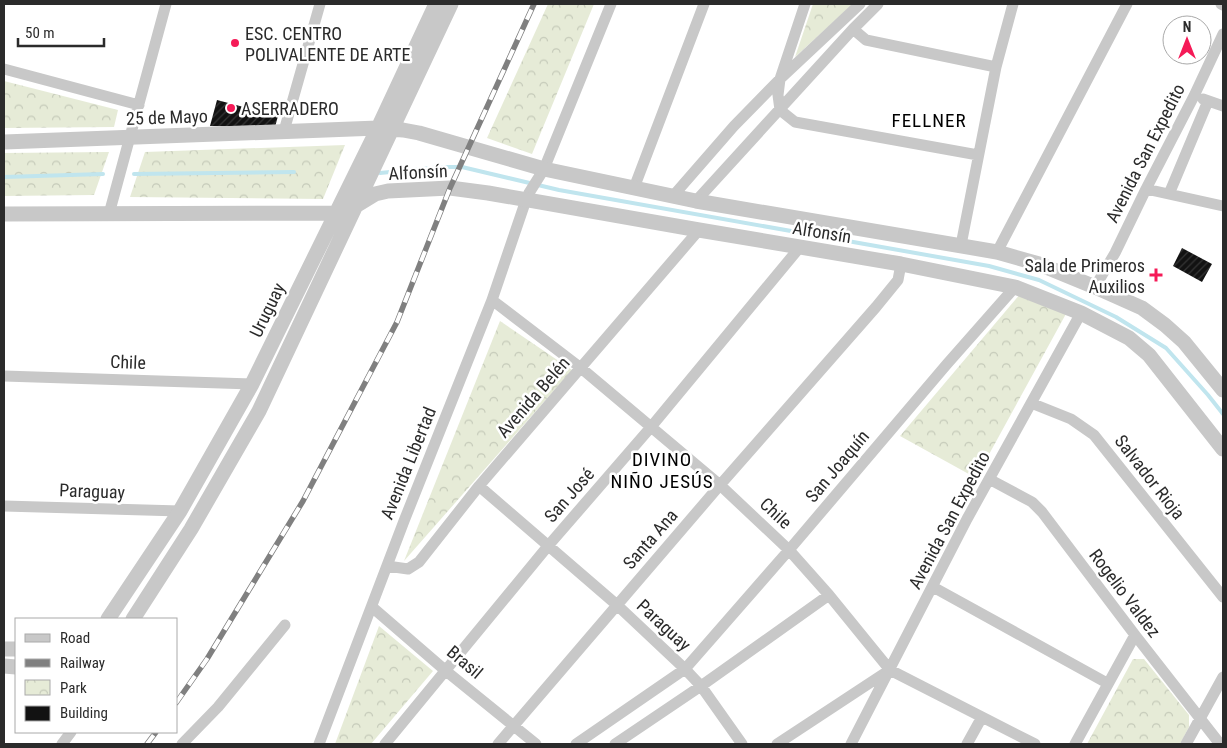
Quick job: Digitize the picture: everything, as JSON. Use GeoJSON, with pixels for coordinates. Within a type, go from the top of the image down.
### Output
{"type":"FeatureCollection","features":[{"type":"Feature","properties":{"kind":"street"},"geometry":{"type":"LineString","coordinates":[[109,214],[166,4]]}},
{"type":"Feature","properties":{"kind":"street"},"geometry":{"type":"LineString","coordinates":[[284,131],[320,4]]}},
{"type":"Feature","properties":{"kind":"street","name":"Uruguay"},"geometry":{"type":"LineString","coordinates":[[134,618],[191,529],[259,411],[357,205],[385,128],[436,4]]}},
{"type":"Feature","properties":{"kind":"street","name":"Uruguay"},"geometry":{"type":"LineString","coordinates":[[109,618],[180,511],[252,384],[335,213],[385,128],[451,4]]}},
{"type":"Feature","properties":{"kind":"street","name":"Avenida Libertad"},"geometry":{"type":"LineString","coordinates":[[319,744],[408,511],[492,300],[527,196],[541,174],[611,4]]}},
{"type":"Feature","properties":{"kind":"street"},"geometry":{"type":"LineString","coordinates":[[634,188],[704,4]]}},
{"type":"Feature","properties":{"kind":"street"},"geometry":{"type":"LineString","coordinates":[[805,4],[780,79],[778,96],[780,110],[795,122],[978,155]]}},
{"type":"Feature","properties":{"kind":"street"},"geometry":{"type":"LineString","coordinates":[[673,196],[734,126],[780,79],[860,4]]}},
{"type":"Feature","properties":{"kind":"street"},"geometry":{"type":"LineString","coordinates":[[696,201],[878,4]]}},
{"type":"Feature","properties":{"kind":"street"},"geometry":{"type":"LineString","coordinates":[[961,245],[996,66],[1013,4]]}},
{"type":"Feature","properties":{"kind":"street"},"geometry":{"type":"LineString","coordinates":[[997,252],[1127,4]]}},
{"type":"Feature","properties":{"kind":"street"},"geometry":{"type":"LineString","coordinates":[[853,29],[866,40],[996,66]]}},
{"type":"Feature","properties":{"kind":"street","name":"Avenida San Expedito"},"geometry":{"type":"LineString","coordinates":[[1095,287],[1115,253],[1223,34]]}},
{"type":"Feature","properties":{"kind":"street"},"geometry":{"type":"LineString","coordinates":[[4,69],[139,106]]}},
{"type":"Feature","properties":{"kind":"street"},"geometry":{"type":"LineString","coordinates":[[1194,96],[1223,106]]}},
{"type":"Feature","properties":{"kind":"street"},"geometry":{"type":"LineString","coordinates":[[1169,194],[1208,101]]}},
{"type":"Feature","properties":{"kind":"street","name":"25 de Mayo"},"geometry":{"type":"LineString","coordinates":[[4,142],[385,128]]}},
{"type":"Feature","properties":{"kind":"street","name":"Alfonsín"},"geometry":{"type":"LineString","coordinates":[[385,128],[419,133],[541,174],[634,188],[696,201],[961,245],[997,252],[1039,264],[1142,308],[1184,342],[1223,390]]}},
{"type":"Feature","properties":{"kind":"street","name":"Alfonsín"},"geometry":{"type":"LineString","coordinates":[[357,205],[375,194],[388,191],[431,188],[450,188],[527,196],[699,230],[901,264],[1015,287],[1081,313],[1129,338],[1149,355],[1223,449]]}},
{"type":"Feature","properties":{"kind":"street"},"geometry":{"type":"LineString","coordinates":[[1146,189],[1223,206]]}},
{"type":"Feature","properties":{"kind":"street"},"geometry":{"type":"LineString","coordinates":[[4,214],[335,213],[357,205]]}},
{"type":"Feature","properties":{"kind":"street","name":"Avenida Belén"},"geometry":{"type":"LineString","coordinates":[[387,566],[408,569],[419,562],[479,486],[699,230]]}},
{"type":"Feature","properties":{"kind":"street","name":"San José"},"geometry":{"type":"LineString","coordinates":[[384,744],[800,247]]}},
{"type":"Feature","properties":{"kind":"street","name":"Santa Ana"},"geometry":{"type":"LineString","coordinates":[[498,744],[720,485],[876,307],[898,280],[901,264]]}},
{"type":"Feature","properties":{"kind":"street","name":"San Joaquín"},"geometry":{"type":"LineString","coordinates":[[576,744],[685,669],[1015,287]]}},
{"type":"Feature","properties":{"kind":"street","name":"Chile"},"geometry":{"type":"LineString","coordinates":[[492,300],[581,368],[720,485],[789,550],[829,595],[890,670],[1035,744]]}},
{"type":"Feature","properties":{"kind":"street","name":"Avenida San Expedito"},"geometry":{"type":"LineString","coordinates":[[851,744],[967,519],[1081,313]]}},
{"type":"Feature","properties":{"kind":"street","name":"Chile"},"geometry":{"type":"LineString","coordinates":[[4,376],[252,384]]}},
{"type":"Feature","properties":{"kind":"street","name":"Salvador Rioja"},"geometry":{"type":"LineString","coordinates":[[1031,403],[1072,419],[1094,434],[1223,597]]}},
{"type":"Feature","properties":{"kind":"street","name":"Rogelio Valdez"},"geometry":{"type":"LineString","coordinates":[[989,479],[1032,502],[1042,512],[1220,744]]}},
{"type":"Feature","properties":{"kind":"street","name":"Paraguay"},"geometry":{"type":"LineString","coordinates":[[479,486],[617,605],[685,669],[701,686],[742,744]]}},
{"type":"Feature","properties":{"kind":"street","name":"Paraguay"},"geometry":{"type":"LineString","coordinates":[[4,506],[180,511]]}},
{"type":"Feature","properties":{"kind":"street"},"geometry":{"type":"LineString","coordinates":[[933,587],[1108,683]]}},
{"type":"Feature","properties":{"kind":"street"},"geometry":{"type":"LineString","coordinates":[[615,744],[701,686],[829,595]]}},
{"type":"Feature","properties":{"kind":"street","name":"Brasil"},"geometry":{"type":"LineString","coordinates":[[372,607],[513,727],[536,744]]}},
{"type":"Feature","properties":{"kind":"street"},"geometry":{"type":"LineString","coordinates":[[182,744],[218,707],[285,625]]}},
{"type":"Feature","properties":{"kind":"street"},"geometry":{"type":"LineString","coordinates":[[1075,744],[1135,635]]}},
{"type":"Feature","properties":{"kind":"street"},"geometry":{"type":"LineString","coordinates":[[777,744],[890,670]]}},
{"type":"Feature","properties":{"kind":"street"},"geometry":{"type":"LineString","coordinates":[[1186,744],[1223,677]]}},
{"type":"Feature","properties":{"kind":"street"},"geometry":{"type":"LineString","coordinates":[[967,744],[982,717]]}},
{"type":"Feature","properties":{"kind":"street"},"geometry":{"type":"LineString","coordinates":[[62,744],[70,733]]}},
{"type":"Feature","properties":{"kind":"green space"},"geometry":{"type":"Polygon","coordinates":[[[548,4],[594,4],[532,154],[487,138],[548,4]]]}},
{"type":"Feature","properties":{"kind":"green space"},"geometry":{"type":"Polygon","coordinates":[[[813,4],[853,4],[795,57],[813,4]]]}},
{"type":"Feature","properties":{"kind":"green space"},"geometry":{"type":"Polygon","coordinates":[[[4,81],[118,110],[114,127],[4,128],[4,81]]]}},
{"type":"Feature","properties":{"kind":"green space"},"geometry":{"type":"Polygon","coordinates":[[[345,145],[323,199],[130,197],[145,152],[345,145]]]}},
{"type":"Feature","properties":{"kind":"green space"},"geometry":{"type":"Polygon","coordinates":[[[109,152],[94,195],[4,196],[4,153],[109,152]]]}},
{"type":"Feature","properties":{"kind":"green space"},"geometry":{"type":"Polygon","coordinates":[[[1021,293],[1067,312],[976,478],[900,436],[1021,293]]]}},
{"type":"Feature","properties":{"kind":"green space"},"geometry":{"type":"Polygon","coordinates":[[[500,321],[572,370],[404,561],[500,321]]]}},
{"type":"Feature","properties":{"kind":"green space"},"geometry":{"type":"Polygon","coordinates":[[[379,626],[433,671],[371,744],[335,744],[379,626]]]}},
{"type":"Feature","properties":{"kind":"green space"},"geometry":{"type":"Polygon","coordinates":[[[1133,659],[1144,659],[1189,715],[1189,727],[1180,744],[1087,744],[1133,659]]]}},
{"type":"Feature","properties":{"kind":"building","name":"ASERRADERO"},"geometry":{"type":"Polygon","coordinates":[[[217,100],[278,116],[275,127],[210,126],[217,100]]]}},
{"type":"Feature","properties":{"kind":"building"},"geometry":{"type":"Polygon","coordinates":[[[1182,248],[1212,264],[1202,282],[1173,266],[1182,248]]]}},
{"type":"Feature","properties":{"kind":"waterway"},"geometry":{"type":"LineString","coordinates":[[380,173],[462,167],[559,190],[989,266],[1039,280],[1116,317],[1166,348],[1223,414]]}},
{"type":"Feature","properties":{"kind":"waterway"},"geometry":{"type":"LineString","coordinates":[[134,174],[294,172]]}},
{"type":"Feature","properties":{"kind":"waterway"},"geometry":{"type":"LineString","coordinates":[[4,177],[103,174]]}},
{"type":"Feature","properties":{"kind":"railway"},"geometry":{"type":"LineString","coordinates":[[178,700],[207,659],[303,501],[397,322],[450,188],[534,4]]}},
{"type":"Feature","properties":{"kind":"railway"},"geometry":{"type":"LineString","coordinates":[[147,744],[155,733]]}},
{"type":"Feature","properties":{"kind":"place","name":"ESC. CENTRO POLIVALENTE DE ARTE"},"geometry":{"type":"Point","coordinates":[235,43]}},
{"type":"Feature","properties":{"kind":"place","name":"ASERRADERO"},"geometry":{"type":"Point","coordinates":[231,108]}},
{"type":"Feature","properties":{"kind":"place","name":"Sala de Primeros Auxilios"},"geometry":{"type":"Point","coordinates":[1156,275]}},
{"type":"Feature","properties":{"kind":"district","name":"FELLNER"},"geometry":{"type":"Point","coordinates":[929,120]}},
{"type":"Feature","properties":{"kind":"district","name":"DIVINO NIÑO JESÚS"},"geometry":{"type":"Point","coordinates":[662,470]}}]}
